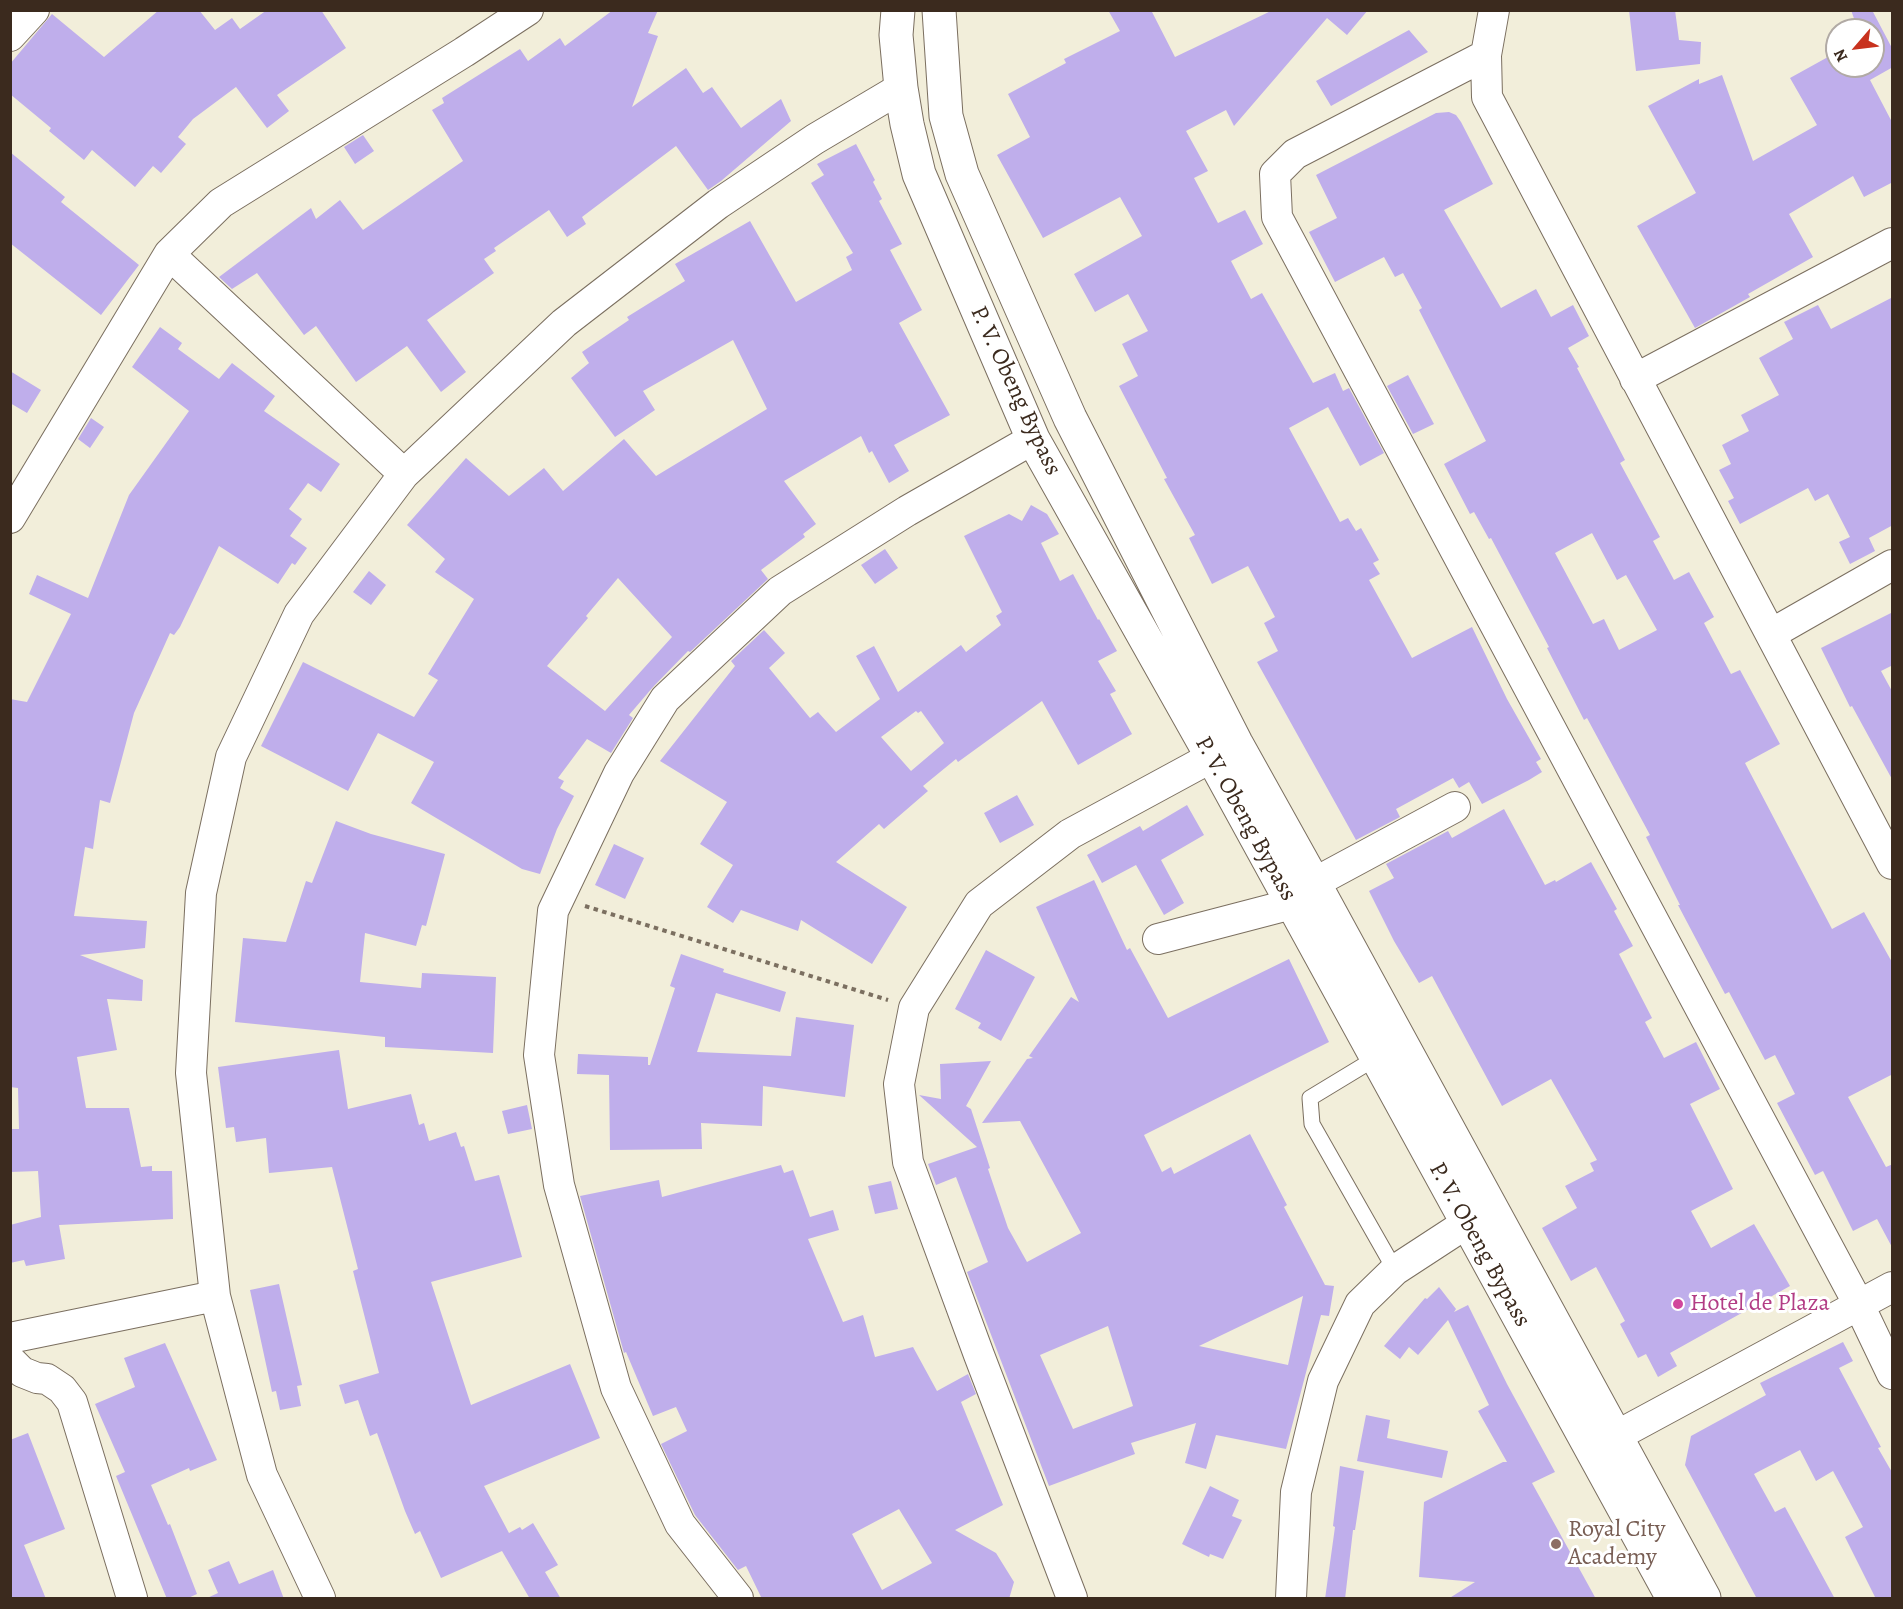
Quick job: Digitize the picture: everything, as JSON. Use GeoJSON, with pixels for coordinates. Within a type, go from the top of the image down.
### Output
{"type":"FeatureCollection","features":[{"type":"Feature","properties":{"kind":"highway","name":"P. V. Obeng Bypass"},"geometry":{"type":"LineString","coordinates":[[898,10],[896,35],[901,88],[919,174],[1033,439],[1212,756],[1303,894],[1603,1443],[1673,1599]]}},
{"type":"Feature","properties":{"kind":"highway","name":"P. V. Obeng Bypass"},"geometry":{"type":"LineString","coordinates":[[939,10],[946,116],[962,174],[1070,418],[1236,743],[1376,1058],[1467,1223],[1603,1443],[1704,1599]]}},
{"type":"Feature","properties":{"kind":"street"},"geometry":{"type":"LineString","coordinates":[[10,36],[34,10]]}},
{"type":"Feature","properties":{"kind":"street"},"geometry":{"type":"LineString","coordinates":[[10,518],[168,254],[221,203],[528,10]]}},
{"type":"Feature","properties":{"kind":"street"},"geometry":{"type":"LineString","coordinates":[[1494,10],[1486,55],[1487,97],[1893,864]]}},
{"type":"Feature","properties":{"kind":"street"},"geometry":{"type":"LineString","coordinates":[[1486,55],[1295,154],[1275,174],[1277,218],[1859,1305],[1893,1374]]}},
{"type":"Feature","properties":{"kind":"street"},"geometry":{"type":"LineString","coordinates":[[320,1599],[262,1475],[215,1296],[191,1073],[201,893],[231,757],[299,614],[404,474],[573,316],[718,204],[815,139],[901,88]]}},
{"type":"Feature","properties":{"kind":"street"},"geometry":{"type":"LineString","coordinates":[[1635,379],[1893,243]]}},
{"type":"Feature","properties":{"kind":"street"},"geometry":{"type":"LineString","coordinates":[[168,254],[404,474]]}},
{"type":"Feature","properties":{"kind":"street"},"geometry":{"type":"LineString","coordinates":[[738,1599],[680,1524],[616,1388],[559,1185],[539,1055],[553,910],[619,773],[664,699],[780,591],[907,511],[1033,439]]}},
{"type":"Feature","properties":{"kind":"street"},"geometry":{"type":"LineString","coordinates":[[1771,634],[1893,565]]}},
{"type":"Feature","properties":{"kind":"street"},"geometry":{"type":"LineString","coordinates":[[1072,1599],[908,1162],[899,1084],[914,1008],[979,904],[1070,834],[1212,756]]}},
{"type":"Feature","properties":{"kind":"street"},"geometry":{"type":"LineString","coordinates":[[1158,939],[1303,894],[1455,807]]}},
{"type":"Feature","properties":{"kind":"street"},"geometry":{"type":"LineString","coordinates":[[1292,1599],[1296,1492],[1323,1381],[1360,1304],[1395,1270],[1467,1223]]}},
{"type":"Feature","properties":{"kind":"street"},"geometry":{"type":"LineString","coordinates":[[1603,1443],[1893,1287]]}},
{"type":"Feature","properties":{"kind":"street"},"geometry":{"type":"LineString","coordinates":[[10,1338],[215,1296]]}},
{"type":"Feature","properties":{"kind":"street"},"geometry":{"type":"LineString","coordinates":[[10,1360],[22,1372],[37,1378],[47,1378],[62,1389],[72,1402],[132,1599]]}},
{"type":"Feature","properties":{"kind":"lane"},"geometry":{"type":"LineString","coordinates":[[1376,1058],[1311,1098],[1312,1124],[1395,1270]]}},
{"type":"Feature","properties":{"kind":"path"},"geometry":{"type":"LineString","coordinates":[[559,898],[914,1008]]}},
{"type":"Feature","properties":{"kind":"building"},"geometry":{"type":"Polygon","coordinates":[[[159,10],[199,10],[215,30],[232,18],[240,29],[267,10],[321,10],[346,48],[277,95],[289,111],[267,128],[236,87],[193,119],[178,137],[186,144],[161,173],[153,166],[135,187],[92,150],[84,160],[49,131],[51,128],[10,94],[10,64],[52,14],[104,57],[159,10]]]}},
{"type":"Feature","properties":{"kind":"building"},"geometry":{"type":"Polygon","coordinates":[[[613,10],[658,10],[648,33],[658,36],[632,107],[686,68],[703,93],[712,87],[741,128],[781,99],[791,121],[708,190],[676,146],[582,217],[586,224],[567,237],[549,210],[494,248],[496,251],[484,259],[494,273],[427,320],[466,372],[441,392],[407,346],[356,382],[316,326],[304,335],[257,273],[232,289],[219,277],[311,208],[316,219],[340,200],[363,230],[463,161],[432,110],[444,103],[442,98],[520,49],[528,61],[560,38],[565,46],[613,10]]]}},
{"type":"Feature","properties":{"kind":"building"},"geometry":{"type":"Polygon","coordinates":[[[1108,10],[1151,10],[1175,57],[1273,10],[1368,10],[1347,35],[1327,18],[1234,126],[1226,110],[1186,131],[1208,171],[1194,178],[1218,223],[1245,210],[1263,244],[1231,261],[1251,299],[1262,293],[1313,383],[1335,373],[1343,391],[1349,388],[1384,453],[1360,466],[1328,407],[1289,428],[1340,522],[1348,518],[1356,531],[1361,528],[1379,560],[1373,563],[1380,574],[1369,580],[1412,658],[1472,627],[1507,699],[1541,759],[1536,762],[1542,772],[1482,804],[1469,782],[1459,788],[1453,778],[1396,809],[1400,817],[1356,840],[1257,662],[1278,651],[1264,623],[1275,617],[1248,566],[1212,584],[1189,538],[1195,535],[1164,479],[1167,478],[1119,386],[1138,376],[1122,344],[1148,331],[1128,294],[1095,312],[1074,274],[1142,236],[1120,197],[1043,238],[997,155],[1030,137],[1008,94],[1066,63],[1064,59],[1120,31],[1108,10]]]}},
{"type":"Feature","properties":{"kind":"building"},"geometry":{"type":"Polygon","coordinates":[[[1629,10],[1675,10],[1679,40],[1701,42],[1700,64],[1636,71],[1629,10]]]}},
{"type":"Feature","properties":{"kind":"building"},"geometry":{"type":"Polygon","coordinates":[[[1851,10],[1872,10],[1876,18],[1854,18],[1851,10]]]}},
{"type":"Feature","properties":{"kind":"building"},"geometry":{"type":"Polygon","coordinates":[[[1409,30],[1428,52],[1331,106],[1316,81],[1409,30]]]}},
{"type":"Feature","properties":{"kind":"building"},"geometry":{"type":"Polygon","coordinates":[[[1885,35],[1893,50],[1893,67],[1885,72],[1885,35]]]}},
{"type":"Feature","properties":{"kind":"building"},"geometry":{"type":"Polygon","coordinates":[[[1825,59],[1825,78],[1874,78],[1870,80],[1893,124],[1893,182],[1864,197],[1853,176],[1789,214],[1813,257],[1748,294],[1750,297],[1695,328],[1637,226],[1696,193],[1648,106],[1699,79],[1699,84],[1722,75],[1753,161],[1817,125],[1790,78],[1825,59]]]}},
{"type":"Feature","properties":{"kind":"building"},"geometry":{"type":"Polygon","coordinates":[[[1449,112],[1456,115],[1493,184],[1444,210],[1501,308],[1536,289],[1551,317],[1573,305],[1589,336],[1568,348],[1625,460],[1620,463],[1660,537],[1653,541],[1674,580],[1689,572],[1714,617],[1704,623],[1731,674],[1740,670],[1780,744],[1745,763],[1832,929],[1864,912],[1893,964],[1893,1074],[1848,1097],[1886,1167],[1893,1164],[1893,1249],[1877,1219],[1853,1231],[1823,1171],[1815,1175],[1777,1103],[1795,1094],[1775,1055],[1765,1060],[1729,992],[1725,994],[1678,905],[1680,905],[1646,837],[1650,835],[1587,718],[1584,720],[1547,648],[1549,647],[1491,538],[1489,539],[1474,512],[1470,514],[1444,464],[1486,441],[1419,310],[1422,308],[1403,273],[1395,277],[1384,257],[1335,282],[1309,232],[1337,218],[1316,175],[1436,113],[1449,112]],[[1592,533],[1555,553],[1593,624],[1604,619],[1619,650],[1657,630],[1626,575],[1617,580],[1592,533]]]}},
{"type":"Feature","properties":{"kind":"building"},"geometry":{"type":"Polygon","coordinates":[[[363,135],[374,151],[355,164],[344,147],[363,135]]]}},
{"type":"Feature","properties":{"kind":"building"},"geometry":{"type":"Polygon","coordinates":[[[856,144],[875,180],[873,182],[882,199],[879,201],[902,244],[890,250],[922,310],[899,323],[950,415],[894,445],[909,471],[889,483],[872,451],[869,453],[861,436],[784,481],[816,524],[803,534],[805,537],[761,570],[768,579],[690,652],[688,651],[653,687],[629,715],[633,718],[611,753],[587,739],[558,778],[564,781],[560,788],[574,796],[557,829],[540,874],[522,869],[411,803],[434,762],[378,733],[348,791],[261,746],[303,662],[414,717],[438,680],[428,674],[474,599],[435,572],[445,559],[407,525],[466,458],[509,496],[544,468],[563,491],[624,439],[656,476],[767,409],[733,340],[643,391],[655,410],[615,437],[571,378],[589,363],[582,352],[629,320],[627,317],[685,281],[675,264],[750,221],[796,302],[852,270],[846,257],[853,253],[811,183],[824,175],[817,164],[856,144]],[[618,578],[547,666],[605,711],[672,637],[618,578]]]}},
{"type":"Feature","properties":{"kind":"building"},"geometry":{"type":"Polygon","coordinates":[[[10,152],[65,197],[61,202],[139,265],[101,315],[10,243],[10,152]]]}},
{"type":"Feature","properties":{"kind":"building"},"geometry":{"type":"Polygon","coordinates":[[[1893,297],[1893,525],[1869,538],[1875,551],[1850,564],[1839,542],[1850,537],[1828,494],[1815,501],[1808,488],[1740,524],[1728,501],[1734,498],[1719,470],[1731,464],[1722,445],[1749,431],[1741,415],[1779,395],[1759,358],[1793,339],[1784,322],[1818,305],[1831,329],[1893,297]]]}},
{"type":"Feature","properties":{"kind":"building"},"geometry":{"type":"Polygon","coordinates":[[[160,327],[182,343],[178,349],[219,379],[232,363],[275,396],[264,411],[340,464],[321,492],[308,483],[289,509],[302,519],[290,536],[307,548],[295,565],[292,563],[278,584],[219,546],[180,627],[174,635],[170,633],[134,713],[110,803],[100,800],[93,849],[85,847],[74,916],[147,921],[145,948],[80,955],[143,980],[142,1001],[107,999],[117,1050],[77,1057],[86,1108],[129,1108],[141,1167],[152,1166],[152,1171],[172,1171],[173,1219],[59,1225],[65,1259],[26,1266],[24,1260],[10,1263],[10,1225],[41,1217],[38,1171],[10,1172],[10,1129],[19,1129],[18,1088],[10,1087],[10,699],[27,702],[71,614],[29,594],[37,575],[88,598],[129,495],[189,411],[132,367],[160,327]]]}},
{"type":"Feature","properties":{"kind":"building"},"geometry":{"type":"Polygon","coordinates":[[[10,371],[41,390],[27,413],[10,403],[10,371]]]}},
{"type":"Feature","properties":{"kind":"building"},"geometry":{"type":"Polygon","coordinates":[[[1408,375],[1434,424],[1413,434],[1387,386],[1408,375]]]}},
{"type":"Feature","properties":{"kind":"building"},"geometry":{"type":"Polygon","coordinates":[[[91,418],[104,427],[90,448],[78,439],[91,418]]]}},
{"type":"Feature","properties":{"kind":"building"},"geometry":{"type":"Polygon","coordinates":[[[1031,505],[1047,514],[1059,534],[1041,543],[1060,581],[1073,574],[1117,651],[1098,661],[1116,691],[1110,694],[1132,734],[1078,765],[1042,701],[958,762],[956,759],[923,786],[928,791],[884,829],[879,824],[836,862],[907,907],[872,964],[801,920],[798,931],[741,910],[733,923],[707,907],[733,865],[700,844],[727,802],[660,761],[735,666],[731,661],[764,630],[785,653],[769,668],[810,718],[818,712],[836,732],[880,699],[856,656],[874,646],[898,692],[961,645],[966,652],[1001,625],[996,616],[1002,612],[964,536],[1009,514],[1022,521],[1031,505]],[[916,711],[881,737],[911,771],[944,743],[921,711],[918,713],[916,711]]]}},
{"type":"Feature","properties":{"kind":"building"},"geometry":{"type":"Polygon","coordinates":[[[885,549],[898,568],[875,584],[861,565],[885,549]]]}},
{"type":"Feature","properties":{"kind":"building"},"geometry":{"type":"Polygon","coordinates":[[[369,571],[386,585],[371,605],[353,592],[369,571]]]}},
{"type":"Feature","properties":{"kind":"building"},"geometry":{"type":"Polygon","coordinates":[[[1893,612],[1893,665],[1881,671],[1893,693],[1893,781],[1852,706],[1850,707],[1821,648],[1893,612]]]}},
{"type":"Feature","properties":{"kind":"building"},"geometry":{"type":"Polygon","coordinates":[[[1017,795],[1034,825],[1000,843],[984,813],[1017,795]]]}},
{"type":"Feature","properties":{"kind":"building"},"geometry":{"type":"Polygon","coordinates":[[[1187,805],[1204,835],[1161,860],[1184,903],[1164,915],[1136,865],[1102,883],[1087,855],[1140,826],[1143,831],[1187,805]]]}},
{"type":"Feature","properties":{"kind":"building"},"geometry":{"type":"Polygon","coordinates":[[[1504,809],[1545,885],[1555,880],[1556,882],[1591,862],[1617,909],[1614,911],[1633,946],[1619,954],[1652,1018],[1645,1022],[1664,1058],[1696,1042],[1720,1089],[1690,1104],[1733,1189],[1691,1211],[1711,1248],[1754,1224],[1790,1286],[1670,1353],[1677,1366],[1658,1377],[1646,1354],[1638,1358],[1620,1324],[1625,1321],[1596,1267],[1571,1281],[1542,1228],[1577,1208],[1565,1186],[1594,1171],[1590,1163],[1597,1160],[1551,1079],[1502,1106],[1432,976],[1419,983],[1394,941],[1369,891],[1394,878],[1386,864],[1448,831],[1452,838],[1504,809]]]}},
{"type":"Feature","properties":{"kind":"building"},"geometry":{"type":"Polygon","coordinates":[[[336,821],[371,834],[445,854],[426,926],[422,925],[416,946],[365,933],[360,982],[421,988],[422,973],[496,977],[493,1053],[385,1047],[385,1037],[235,1022],[243,938],[286,942],[306,881],[312,883],[336,821]]]}},
{"type":"Feature","properties":{"kind":"building"},"geometry":{"type":"Polygon","coordinates":[[[614,844],[644,858],[625,899],[595,885],[614,844]]]}},
{"type":"Feature","properties":{"kind":"building"},"geometry":{"type":"Polygon","coordinates":[[[1094,880],[1127,950],[1130,948],[1168,1018],[1289,959],[1329,1042],[1144,1135],[1162,1172],[1171,1167],[1174,1174],[1250,1134],[1287,1205],[1284,1207],[1325,1285],[1334,1286],[1329,1316],[1321,1315],[1286,1449],[1216,1435],[1206,1469],[1185,1463],[1196,1423],[1131,1443],[1135,1454],[1049,1486],[967,1272],[988,1262],[956,1177],[936,1185],[928,1164],[977,1147],[919,1095],[941,1099],[940,1064],[991,1061],[966,1106],[971,1109],[1008,1228],[1027,1262],[1081,1233],[1020,1121],[982,1123],[1027,1059],[1033,1058],[1029,1056],[1071,997],[1079,1002],[1036,907],[1094,880]],[[1303,1296],[1199,1346],[1288,1365],[1303,1296]],[[1108,1326],[1040,1355],[1073,1429],[1133,1406],[1108,1326]]]}},
{"type":"Feature","properties":{"kind":"building"},"geometry":{"type":"Polygon","coordinates":[[[986,950],[1035,977],[1001,1041],[978,1028],[981,1023],[955,1009],[986,950]]]}},
{"type":"Feature","properties":{"kind":"building"},"geometry":{"type":"Polygon","coordinates":[[[681,954],[724,969],[723,972],[786,992],[780,1012],[716,993],[697,1052],[791,1056],[796,1017],[854,1025],[845,1097],[763,1086],[762,1126],[701,1123],[702,1149],[610,1150],[609,1075],[577,1074],[578,1054],[648,1057],[648,1065],[650,1065],[675,988],[670,986],[681,954]]]}},
{"type":"Feature","properties":{"kind":"building"},"geometry":{"type":"Polygon","coordinates":[[[339,1050],[348,1109],[411,1094],[419,1125],[424,1123],[429,1141],[456,1132],[461,1147],[464,1146],[475,1181],[499,1175],[522,1257],[431,1282],[471,1405],[570,1364],[600,1438],[484,1486],[509,1533],[520,1527],[522,1530],[533,1523],[558,1565],[545,1572],[561,1599],[530,1599],[502,1551],[441,1578],[420,1531],[415,1534],[377,1433],[370,1436],[358,1400],[345,1404],[339,1385],[379,1373],[353,1271],[358,1269],[332,1167],[269,1173],[266,1138],[236,1142],[234,1127],[226,1128],[218,1067],[339,1050]]]}},
{"type":"Feature","properties":{"kind":"building"},"geometry":{"type":"Polygon","coordinates":[[[527,1105],[532,1129],[508,1134],[502,1111],[527,1105]]]}},
{"type":"Feature","properties":{"kind":"building"},"geometry":{"type":"Polygon","coordinates":[[[781,1165],[784,1173],[793,1170],[810,1217],[833,1210],[839,1230],[808,1239],[843,1322],[863,1315],[875,1357],[913,1347],[937,1391],[968,1374],[976,1394],[961,1402],[1003,1505],[955,1530],[996,1553],[1014,1582],[1009,1599],[762,1599],[746,1566],[738,1570],[695,1515],[661,1444],[687,1431],[676,1407],[653,1416],[626,1352],[624,1353],[580,1196],[659,1180],[662,1197],[781,1165]],[[899,1509],[852,1534],[882,1590],[932,1563],[899,1509]]]}},
{"type":"Feature","properties":{"kind":"building"},"geometry":{"type":"Polygon","coordinates":[[[891,1181],[898,1209],[875,1214],[868,1186],[891,1181]]]}},
{"type":"Feature","properties":{"kind":"building"},"geometry":{"type":"Polygon","coordinates":[[[279,1284],[302,1385],[297,1386],[301,1406],[280,1410],[276,1391],[272,1392],[250,1290],[279,1284]]]}},
{"type":"Feature","properties":{"kind":"building"},"geometry":{"type":"Polygon","coordinates":[[[1439,1287],[1456,1309],[1454,1312],[1468,1305],[1507,1384],[1555,1472],[1532,1483],[1596,1599],[1448,1599],[1475,1582],[1419,1577],[1424,1502],[1507,1462],[1478,1411],[1489,1405],[1448,1320],[1418,1355],[1409,1347],[1400,1359],[1384,1346],[1425,1298],[1427,1299],[1439,1287]]]}},
{"type":"Feature","properties":{"kind":"building"},"geometry":{"type":"Polygon","coordinates":[[[1843,1342],[1853,1361],[1839,1368],[1893,1474],[1893,1599],[1876,1599],[1845,1537],[1863,1527],[1833,1471],[1816,1481],[1800,1450],[1754,1474],[1775,1512],[1785,1507],[1835,1599],[1757,1599],[1685,1465],[1691,1436],[1766,1395],[1760,1383],[1843,1342]]]}},
{"type":"Feature","properties":{"kind":"building"},"geometry":{"type":"Polygon","coordinates":[[[165,1343],[217,1460],[190,1471],[189,1468],[151,1485],[168,1525],[170,1524],[197,1594],[186,1599],[167,1599],[116,1476],[125,1472],[95,1404],[135,1387],[124,1358],[165,1343]]]}},
{"type":"Feature","properties":{"kind":"building"},"geometry":{"type":"Polygon","coordinates":[[[1366,1415],[1390,1420],[1387,1438],[1448,1451],[1442,1478],[1357,1461],[1366,1415]]]}},
{"type":"Feature","properties":{"kind":"building"},"geometry":{"type":"Polygon","coordinates":[[[28,1433],[65,1529],[24,1545],[46,1599],[10,1599],[10,1440],[28,1433]]]}},
{"type":"Feature","properties":{"kind":"building"},"geometry":{"type":"Polygon","coordinates":[[[1340,1466],[1364,1471],[1355,1530],[1353,1530],[1345,1599],[1325,1599],[1335,1527],[1333,1526],[1340,1466]]]}},
{"type":"Feature","properties":{"kind":"building"},"geometry":{"type":"Polygon","coordinates":[[[1210,1486],[1239,1500],[1232,1516],[1242,1520],[1223,1559],[1210,1554],[1209,1557],[1182,1544],[1210,1486]]]}},
{"type":"Feature","properties":{"kind":"building"},"geometry":{"type":"Polygon","coordinates":[[[229,1561],[239,1584],[273,1570],[284,1599],[205,1599],[218,1593],[208,1570],[229,1561]]]}},
{"type":"Feature","properties":{"kind":"place","name":"Hotel de Plaza"},"geometry":{"type":"Point","coordinates":[1678,1304]}},
{"type":"Feature","properties":{"kind":"place","name":"Royal City Academy"},"geometry":{"type":"Point","coordinates":[1556,1544]}}]}
